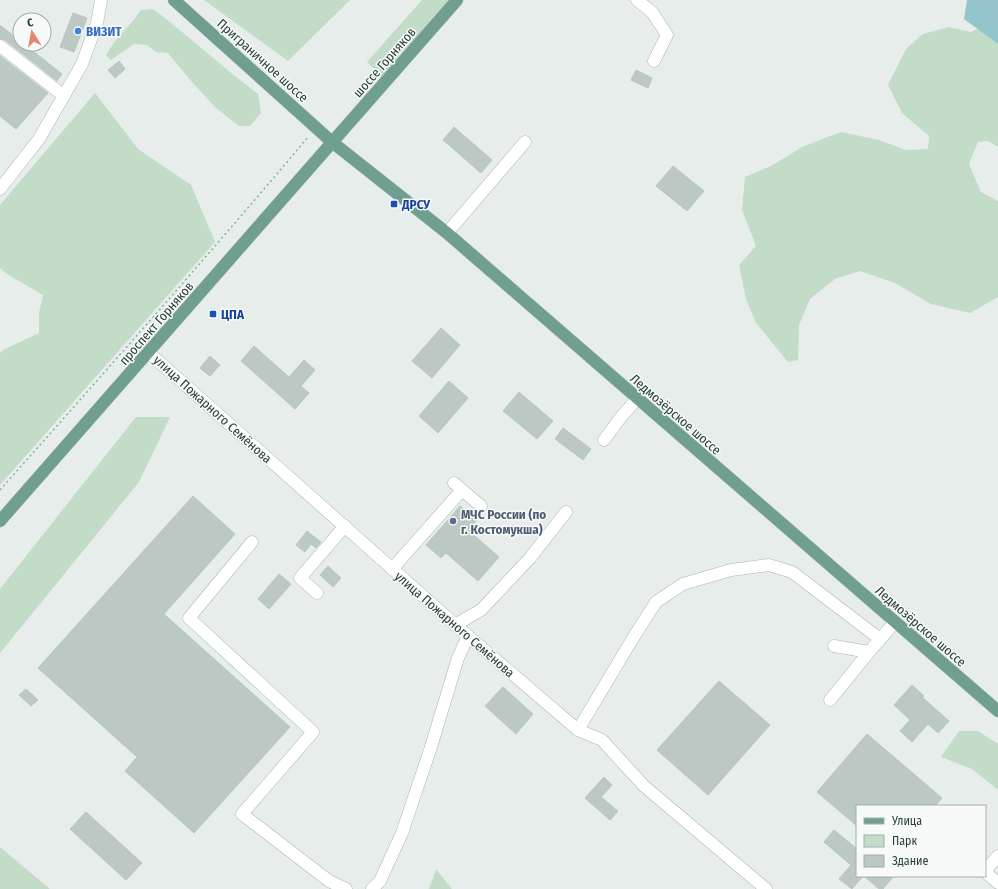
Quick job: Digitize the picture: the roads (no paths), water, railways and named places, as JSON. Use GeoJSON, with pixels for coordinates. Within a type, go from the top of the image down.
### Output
{"type":"FeatureCollection","features":[{"type":"Feature","properties":{"kind":"main road","name":"Приграничное шоссе"},"geometry":{"type":"LineString","coordinates":[[174,0],[332,142]]}},
{"type":"Feature","properties":{"kind":"main road","name":"шоссе Горняков"},"geometry":{"type":"LineString","coordinates":[[332,142],[457,0]]}},
{"type":"Feature","properties":{"kind":"main road","name":"Ледмозёрское шоссе"},"geometry":{"type":"LineString","coordinates":[[332,142],[447,234],[998,711]]}},
{"type":"Feature","properties":{"kind":"main road","name":"проспект Горняков"},"geometry":{"type":"LineString","coordinates":[[0,521],[332,142]]}},
{"type":"Feature","properties":{"kind":"street"},"geometry":{"type":"LineString","coordinates":[[0,189],[39,139],[82,64],[97,23],[101,0]]}},
{"type":"Feature","properties":{"kind":"street"},"geometry":{"type":"LineString","coordinates":[[637,0],[652,12],[667,35],[654,61]]}},
{"type":"Feature","properties":{"kind":"street"},"geometry":{"type":"LineString","coordinates":[[0,46],[64,96]]}},
{"type":"Feature","properties":{"kind":"street"},"geometry":{"type":"LineString","coordinates":[[447,234],[525,142]]}},
{"type":"Feature","properties":{"kind":"street","name":"улица Пожарного Семёнова"},"geometry":{"type":"LineString","coordinates":[[148,352],[455,625],[578,730],[602,740],[644,786],[766,889]]}},
{"type":"Feature","properties":{"kind":"street"},"geometry":{"type":"LineString","coordinates":[[604,440],[637,399]]}},
{"type":"Feature","properties":{"kind":"street"},"geometry":{"type":"LineString","coordinates":[[392,569],[458,487],[481,506]]}},
{"type":"Feature","properties":{"kind":"street"},"geometry":{"type":"LineString","coordinates":[[455,625],[481,610],[530,558],[566,512]]}},
{"type":"Feature","properties":{"kind":"street"},"geometry":{"type":"LineString","coordinates":[[317,593],[300,578],[344,526]]}},
{"type":"Feature","properties":{"kind":"street"},"geometry":{"type":"LineString","coordinates":[[252,542],[189,618],[313,732],[242,814],[329,881],[346,889]]}},
{"type":"Feature","properties":{"kind":"street"},"geometry":{"type":"LineString","coordinates":[[578,730],[656,602],[683,584],[730,570],[768,565],[792,572],[880,639]]}},
{"type":"Feature","properties":{"kind":"street"},"geometry":{"type":"LineString","coordinates":[[830,700],[895,622]]}},
{"type":"Feature","properties":{"kind":"street"},"geometry":{"type":"LineString","coordinates":[[372,889],[380,881],[402,834],[430,750],[458,658],[468,636]]}},
{"type":"Feature","properties":{"kind":"street"},"geometry":{"type":"LineString","coordinates":[[834,646],[869,652]]}},
{"type":"Feature","properties":{"kind":"street"},"geometry":{"type":"LineString","coordinates":[[986,870],[998,856]]}},
{"type":"Feature","properties":{"kind":"street"},"geometry":{"type":"LineString","coordinates":[[986,872],[998,883]]}},
{"type":"Feature","properties":{"kind":"water"},"geometry":{"type":"Polygon","coordinates":[[[967,0],[998,0],[998,44],[964,19],[967,0]]]}},
{"type":"Feature","properties":{"kind":"place","name":"ВИЗИТ"},"geometry":{"type":"Point","coordinates":[78,31]}},
{"type":"Feature","properties":{"kind":"place","name":"ДРСУ"},"geometry":{"type":"Point","coordinates":[394,204]}},
{"type":"Feature","properties":{"kind":"place","name":"ЦПА"},"geometry":{"type":"Point","coordinates":[213,314]}},
{"type":"Feature","properties":{"kind":"place","name":"МЧС России (по г. Костомукша)"},"geometry":{"type":"Point","coordinates":[453,521]}}]}
